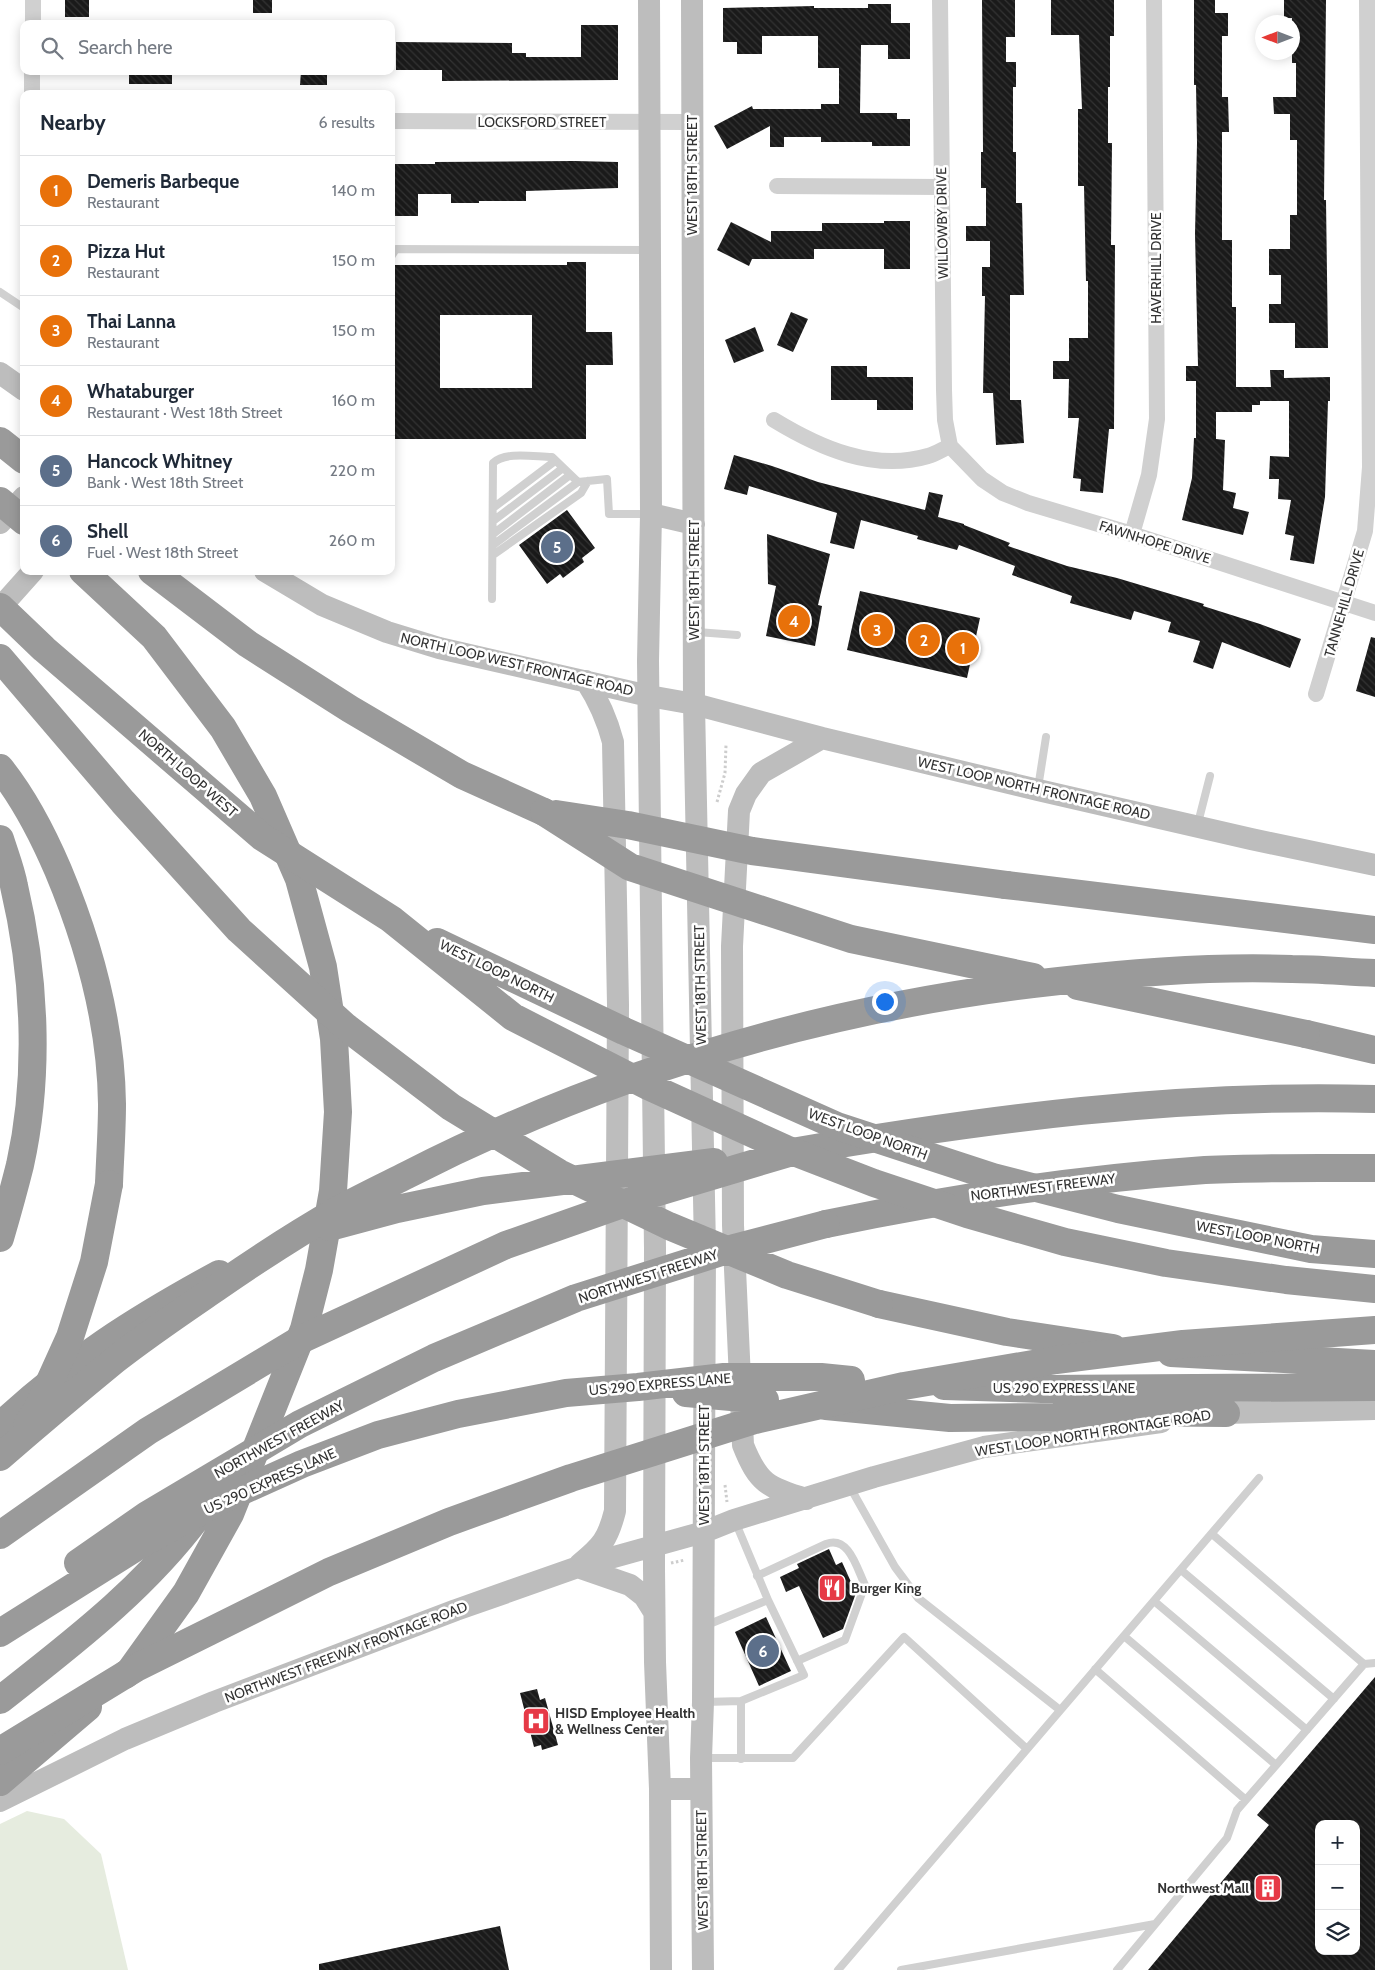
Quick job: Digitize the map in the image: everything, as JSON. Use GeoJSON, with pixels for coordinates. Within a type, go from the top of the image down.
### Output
{"type":"FeatureCollection","features":[{"type":"Feature","properties":{"kind":"highway"},"geometry":{"type":"LineString","coordinates":[[0,501],[20,518]]}},
{"type":"Feature","properties":{"kind":"highway"},"geometry":{"type":"LineString","coordinates":[[0,1782],[130,1671],[186,1593],[230,1514],[304,1329],[319,1270],[333,1191],[338,1112],[334,1039],[323,967],[299,879],[263,796],[223,728],[154,637],[87,575]]}},
{"type":"Feature","properties":{"kind":"highway"},"geometry":{"type":"LineString","coordinates":[[157,575],[248,644],[350,709],[462,775],[544,812],[630,867],[851,939],[1375,1050]]}},
{"type":"Feature","properties":{"kind":"highway","name":"NORTH LOOP WEST"},"geometry":{"type":"LineString","coordinates":[[0,608],[44,649],[262,838],[391,919]]}},
{"type":"Feature","properties":{"kind":"highway"},"geometry":{"type":"LineString","coordinates":[[0,658],[123,802],[239,930],[346,1027],[451,1106],[559,1173],[670,1226],[787,1274],[879,1304],[1006,1332],[1127,1350],[1231,1358],[1375,1364]]}},
{"type":"Feature","properties":{"kind":"highway"},"geometry":{"type":"LineString","coordinates":[[0,768],[44,838],[71,901],[91,958],[107,1041],[112,1103],[109,1184],[94,1262],[70,1337],[37,1410],[0,1465]]}},
{"type":"Feature","properties":{"kind":"highway"},"geometry":{"type":"LineString","coordinates":[[544,812],[628,825],[752,851],[1006,885],[1375,930]]}},
{"type":"Feature","properties":{"kind":"highway"},"geometry":{"type":"LineString","coordinates":[[0,839],[14,885],[25,942],[32,1020],[29,1097],[20,1164],[0,1238]]}},
{"type":"Feature","properties":{"kind":"highway"},"geometry":{"type":"LineString","coordinates":[[391,919],[513,1017],[648,1086],[786,1149],[874,1183],[967,1214],[1083,1246],[1184,1265],[1286,1280],[1375,1289]]}},
{"type":"Feature","properties":{"kind":"highway","name":"WEST LOOP NORTH"},"geometry":{"type":"LineString","coordinates":[[391,919],[624,1031],[837,1126],[993,1177],[1118,1209],[1311,1249],[1375,1254]]}},
{"type":"Feature","properties":{"kind":"highway"},"geometry":{"type":"LineString","coordinates":[[0,1457],[118,1357],[176,1315],[264,1256],[340,1209],[440,1158],[510,1126],[589,1094],[683,1060],[782,1030],[909,1002],[1031,984],[1111,975],[1211,969],[1290,968],[1375,973]]}},
{"type":"Feature","properties":{"kind":"highway"},"geometry":{"type":"LineString","coordinates":[[0,1426],[27,1401],[91,1350],[160,1306],[232,1267],[312,1232],[397,1209],[483,1191],[792,1152],[901,1134],[1123,1106],[1249,1100],[1375,1099]]}},
{"type":"Feature","properties":{"kind":"highway"},"geometry":{"type":"LineString","coordinates":[[0,1535],[148,1431],[296,1342],[506,1244],[648,1196],[792,1152]]}},
{"type":"Feature","properties":{"kind":"highway","name":"NORTHWEST FREEWAY"},"geometry":{"type":"LineString","coordinates":[[0,1621],[147,1515],[300,1424],[434,1358],[576,1298],[734,1248],[826,1224],[992,1193],[1098,1179],[1206,1170],[1299,1167],[1375,1168]]}},
{"type":"Feature","properties":{"kind":"highway"},"geometry":{"type":"LineString","coordinates":[[0,1751],[136,1668],[329,1572],[449,1522],[571,1478],[755,1420],[904,1386],[1056,1360],[1182,1344],[1375,1330]]}},
{"type":"Feature","properties":{"kind":"highway","name":"US 290 EXPRESS LANE"},"geometry":{"type":"LineString","coordinates":[[0,1634],[144,1543],[222,1500],[302,1464],[378,1435],[458,1414],[566,1393],[638,1387],[724,1376],[821,1378],[931,1385],[1042,1389],[1375,1388]]}},
{"type":"Feature","properties":{"kind":"highway"},"geometry":{"type":"LineString","coordinates":[[638,1387],[681,1393],[950,1418],[1054,1417],[1115,1412],[1226,1413]]}},
{"type":"Feature","properties":{"kind":"highway"},"geometry":{"type":"LineString","coordinates":[[0,1700],[83,1635],[137,1585],[182,1537],[236,1463],[278,1394]]}},
{"type":"Feature","properties":{"kind":"main road"},"geometry":{"type":"LineString","coordinates":[[649,0],[651,250],[649,696],[654,1249],[654,1612],[660,1789],[661,1970]]}},
{"type":"Feature","properties":{"kind":"main road","name":"WEST 18TH STREET"},"geometry":{"type":"LineString","coordinates":[[692,0],[694,704],[705,1247],[703,1702],[701,1758],[703,1970]]}},
{"type":"Feature","properties":{"kind":"main road"},"geometry":{"type":"LineString","coordinates":[[0,374],[20,387]]}},
{"type":"Feature","properties":{"kind":"main road"},"geometry":{"type":"LineString","coordinates":[[0,523],[20,501]]}},
{"type":"Feature","properties":{"kind":"main road"},"geometry":{"type":"LineString","coordinates":[[651,514],[694,524]]}},
{"type":"Feature","properties":{"kind":"main road"},"geometry":{"type":"LineString","coordinates":[[0,608],[29,575]]}},
{"type":"Feature","properties":{"kind":"main road","name":"NORTH LOOP WEST FRONTAGE ROAD"},"geometry":{"type":"LineString","coordinates":[[272,575],[322,605],[387,632],[439,648],[649,696],[694,704]]}},
{"type":"Feature","properties":{"kind":"main road"},"geometry":{"type":"LineString","coordinates":[[578,1567],[600,1548],[610,1532],[615,1511],[618,1005],[613,742],[599,700],[586,681]]}},
{"type":"Feature","properties":{"kind":"main road","name":"WEST LOOP NORTH FRONTAGE ROAD"},"geometry":{"type":"LineString","coordinates":[[694,704],[822,738],[1038,790],[1197,825],[1251,839],[1375,865]]}},
{"type":"Feature","properties":{"kind":"main road"},"geometry":{"type":"LineString","coordinates":[[806,1499],[777,1490],[763,1481],[750,1462],[743,1445],[733,1225],[732,946],[739,811],[746,794],[761,773],[822,738]]}},
{"type":"Feature","properties":{"kind":"main road","name":"WEST LOOP NORTH FRONTAGE ROAD"},"geometry":{"type":"LineString","coordinates":[[704,1532],[734,1520],[849,1485],[984,1447],[1226,1413],[1375,1409]]}},
{"type":"Feature","properties":{"kind":"main road","name":"NORTHWEST FREEWAY FRONTAGE ROAD"},"geometry":{"type":"LineString","coordinates":[[0,1801],[125,1739],[214,1702],[456,1610],[578,1567],[704,1532]]}},
{"type":"Feature","properties":{"kind":"main road"},"geometry":{"type":"LineString","coordinates":[[578,1567],[630,1585],[644,1596],[654,1612]]}},
{"type":"Feature","properties":{"kind":"main road"},"geometry":{"type":"LineString","coordinates":[[660,1789],[701,1789]]}},
{"type":"Feature","properties":{"kind":"street"},"geometry":{"type":"LineString","coordinates":[[33,0],[33,20]]}},
{"type":"Feature","properties":{"kind":"street","name":"WILLOWBY DRIVE"},"geometry":{"type":"LineString","coordinates":[[940,0],[944,390],[945,420],[950,446]]}},
{"type":"Feature","properties":{"kind":"street","name":"HAVERHILL DRIVE"},"geometry":{"type":"LineString","coordinates":[[1132,534],[1149,475],[1157,419],[1154,0]]}},
{"type":"Feature","properties":{"kind":"street","name":"TANNEHILL DRIVE"},"geometry":{"type":"LineString","coordinates":[[1316,694],[1365,531],[1370,467],[1367,0]]}},
{"type":"Feature","properties":{"kind":"street"},"geometry":{"type":"LineString","coordinates":[[32,75],[32,90]]}},
{"type":"Feature","properties":{"kind":"street","name":"LOCKSFORD STREET"},"geometry":{"type":"LineString","coordinates":[[395,121],[692,122]]}},
{"type":"Feature","properties":{"kind":"street"},"geometry":{"type":"LineString","coordinates":[[777,186],[942,187]]}},
{"type":"Feature","properties":{"kind":"street"},"geometry":{"type":"LineString","coordinates":[[774,420],[802,438],[847,456],[879,460],[903,460],[928,456],[950,446]]}},
{"type":"Feature","properties":{"kind":"street","name":"FAWNHOPE DRIVE"},"geometry":{"type":"LineString","coordinates":[[950,446],[982,479],[1003,494],[1375,613]]}},
{"type":"Feature","properties":{"kind":"lane"},"geometry":{"type":"LineString","coordinates":[[395,251],[396,249],[651,250]]}},
{"type":"Feature","properties":{"kind":"lane"},"geometry":{"type":"LineString","coordinates":[[0,292],[20,305]]}},
{"type":"Feature","properties":{"kind":"lane"},"geometry":{"type":"LineString","coordinates":[[492,599],[494,463],[497,460],[513,457],[552,457],[578,482]]}},
{"type":"Feature","properties":{"kind":"lane"},"geometry":{"type":"LineString","coordinates":[[493,508],[555,461]]}},
{"type":"Feature","properties":{"kind":"lane"},"geometry":{"type":"LineString","coordinates":[[493,521],[563,468]]}},
{"type":"Feature","properties":{"kind":"lane"},"geometry":{"type":"LineString","coordinates":[[493,534],[570,475]]}},
{"type":"Feature","properties":{"kind":"lane"},"geometry":{"type":"LineString","coordinates":[[493,545],[578,482],[607,479],[609,514],[651,514]]}},
{"type":"Feature","properties":{"kind":"lane"},"geometry":{"type":"LineString","coordinates":[[493,555],[581,493],[588,481]]}},
{"type":"Feature","properties":{"kind":"lane"},"geometry":{"type":"LineString","coordinates":[[694,631],[737,635]]}},
{"type":"Feature","properties":{"kind":"lane"},"geometry":{"type":"LineString","coordinates":[[1038,790],[1046,737]]}},
{"type":"Feature","properties":{"kind":"lane"},"geometry":{"type":"LineString","coordinates":[[1197,825],[1210,776]]}},
{"type":"Feature","properties":{"kind":"lane"},"geometry":{"type":"LineString","coordinates":[[838,1970],[1259,1478]]}},
{"type":"Feature","properties":{"kind":"lane"},"geometry":{"type":"LineString","coordinates":[[849,1485],[895,1568],[918,1598],[1060,1710]]}},
{"type":"Feature","properties":{"kind":"lane"},"geometry":{"type":"LineString","coordinates":[[703,1702],[741,1701],[804,1675],[757,1576],[734,1520]]}},
{"type":"Feature","properties":{"kind":"lane"},"geometry":{"type":"LineString","coordinates":[[1212,1534],[1364,1664],[1375,1664]]}},
{"type":"Feature","properties":{"kind":"lane"},"geometry":{"type":"LineString","coordinates":[[757,1576],[826,1544],[836,1542],[846,1546],[865,1585],[845,1640],[797,1661]]}},
{"type":"Feature","properties":{"kind":"lane"},"geometry":{"type":"LineString","coordinates":[[1181,1570],[1334,1699]]}},
{"type":"Feature","properties":{"kind":"lane"},"geometry":{"type":"LineString","coordinates":[[703,1627],[768,1600]]}},
{"type":"Feature","properties":{"kind":"lane"},"geometry":{"type":"LineString","coordinates":[[1154,1601],[1307,1730]]}},
{"type":"Feature","properties":{"kind":"lane"},"geometry":{"type":"LineString","coordinates":[[1124,1636],[1276,1765]]}},
{"type":"Feature","properties":{"kind":"lane"},"geometry":{"type":"LineString","coordinates":[[701,1758],[793,1758],[904,1637],[1027,1749]]}},
{"type":"Feature","properties":{"kind":"lane"},"geometry":{"type":"LineString","coordinates":[[1117,1970],[1227,1838],[1236,1810],[1364,1664]]}},
{"type":"Feature","properties":{"kind":"lane"},"geometry":{"type":"LineString","coordinates":[[1095,1670],[1246,1800]]}},
{"type":"Feature","properties":{"kind":"lane"},"geometry":{"type":"LineString","coordinates":[[741,1701],[741,1759]]}},
{"type":"Feature","properties":{"kind":"lane"},"geometry":{"type":"LineString","coordinates":[[902,1970],[1155,1924]]}},
{"type":"Feature","properties":{"kind":"path"},"geometry":{"type":"LineString","coordinates":[[666,1565],[693,1558]]}},
{"type":"Feature","properties":{"kind":"shaded area"},"geometry":{"type":"Polygon","coordinates":[[[27,1811],[64,1819],[101,1854],[128,1970],[0,1970],[0,1824],[27,1811]]]}},
{"type":"Feature","properties":{"kind":"building"},"geometry":{"type":"Polygon","coordinates":[[[65,0],[89,0],[89,17],[65,17],[65,0]]]}},
{"type":"Feature","properties":{"kind":"building"},"geometry":{"type":"Polygon","coordinates":[[[253,0],[272,0],[272,13],[253,13],[253,0]]]}},
{"type":"Feature","properties":{"kind":"building"},"geometry":{"type":"Polygon","coordinates":[[[982,0],[1015,0],[1015,37],[1006,37],[1006,62],[1016,62],[1016,87],[1013,87],[1013,152],[1016,152],[1016,203],[1022,203],[1024,295],[1010,295],[1010,400],[1021,400],[1024,443],[996,445],[993,393],[983,393],[985,296],[982,296],[982,267],[990,267],[990,241],[966,241],[966,226],[986,226],[986,188],[981,188],[981,152],[983,152],[982,0]]]}},
{"type":"Feature","properties":{"kind":"building"},"geometry":{"type":"Polygon","coordinates":[[[1051,0],[1114,0],[1114,36],[1110,36],[1108,143],[1112,143],[1111,245],[1115,245],[1114,429],[1109,429],[1103,493],[1080,491],[1081,479],[1073,478],[1079,418],[1068,418],[1069,379],[1053,379],[1053,361],[1069,361],[1069,338],[1088,338],[1088,281],[1086,281],[1084,186],[1078,186],[1078,109],[1082,109],[1079,35],[1051,35],[1051,0]]]}},
{"type":"Feature","properties":{"kind":"building"},"geometry":{"type":"Polygon","coordinates":[[[1194,0],[1215,0],[1215,13],[1228,13],[1228,36],[1222,36],[1222,97],[1228,97],[1229,132],[1222,132],[1222,240],[1232,240],[1232,307],[1236,307],[1236,387],[1271,387],[1270,370],[1284,370],[1284,378],[1330,377],[1325,497],[1314,564],[1290,560],[1294,536],[1285,534],[1291,500],[1278,499],[1279,479],[1269,479],[1270,456],[1289,457],[1289,401],[1260,401],[1260,405],[1252,405],[1252,412],[1216,412],[1216,439],[1225,440],[1223,490],[1236,493],[1233,508],[1249,512],[1243,535],[1182,520],[1192,478],[1194,438],[1196,438],[1196,381],[1186,381],[1186,366],[1198,366],[1195,234],[1197,143],[1196,85],[1194,85],[1194,0]]]}},
{"type":"Feature","properties":{"kind":"building"},"geometry":{"type":"Polygon","coordinates":[[[1284,0],[1326,0],[1324,200],[1326,200],[1328,348],[1295,348],[1295,323],[1269,323],[1269,304],[1281,304],[1281,275],[1269,275],[1269,249],[1290,249],[1290,215],[1297,215],[1297,140],[1290,140],[1290,114],[1274,114],[1273,97],[1296,97],[1296,63],[1292,63],[1292,60],[1300,60],[1300,15],[1284,15],[1284,0]]]}},
{"type":"Feature","properties":{"kind":"building"},"geometry":{"type":"Polygon","coordinates":[[[868,4],[891,4],[891,23],[910,23],[910,59],[888,59],[888,45],[861,45],[860,113],[897,113],[897,119],[910,119],[910,146],[872,146],[872,142],[821,142],[821,137],[784,137],[784,147],[770,147],[770,126],[727,149],[714,126],[752,106],[753,109],[821,109],[821,104],[839,104],[839,68],[818,68],[818,36],[762,36],[762,54],[737,54],[737,42],[723,42],[723,8],[814,6],[814,8],[868,8],[868,4]]]}},
{"type":"Feature","properties":{"kind":"building"},"geometry":{"type":"Polygon","coordinates":[[[581,25],[618,25],[618,80],[442,81],[442,70],[396,70],[396,42],[512,43],[512,53],[526,53],[526,57],[581,57],[581,25]]]}},
{"type":"Feature","properties":{"kind":"building"},"geometry":{"type":"Polygon","coordinates":[[[129,75],[172,75],[172,84],[129,84],[129,75]]]}},
{"type":"Feature","properties":{"kind":"building"},"geometry":{"type":"Polygon","coordinates":[[[301,75],[327,75],[327,85],[300,85],[301,75]]]}},
{"type":"Feature","properties":{"kind":"building"},"geometry":{"type":"Polygon","coordinates":[[[435,162],[618,162],[618,188],[526,191],[526,201],[479,201],[479,203],[451,203],[451,194],[418,194],[418,216],[395,216],[395,164],[435,164],[435,162]]]}},
{"type":"Feature","properties":{"kind":"building"},"geometry":{"type":"Polygon","coordinates":[[[884,221],[910,221],[910,269],[884,269],[884,249],[814,249],[814,259],[752,259],[749,266],[717,250],[731,222],[771,242],[771,231],[822,231],[822,223],[884,223],[884,221]]]}},
{"type":"Feature","properties":{"kind":"building"},"geometry":{"type":"Polygon","coordinates":[[[567,262],[586,262],[586,332],[612,332],[613,365],[586,365],[586,439],[395,439],[395,265],[567,265],[567,262]],[[440,315],[440,388],[532,388],[532,315],[440,315]]]}},
{"type":"Feature","properties":{"kind":"building"},"geometry":{"type":"Polygon","coordinates":[[[791,312],[808,319],[793,352],[777,345],[791,312]]]}},
{"type":"Feature","properties":{"kind":"building"},"geometry":{"type":"Polygon","coordinates":[[[755,327],[764,351],[734,363],[725,340],[755,327]]]}},
{"type":"Feature","properties":{"kind":"building"},"geometry":{"type":"Polygon","coordinates":[[[831,366],[867,366],[867,377],[913,377],[913,410],[877,410],[877,400],[831,400],[831,366]]]}},
{"type":"Feature","properties":{"kind":"building"},"geometry":{"type":"Polygon","coordinates":[[[734,455],[818,482],[925,510],[929,492],[943,495],[938,517],[964,524],[1010,543],[1008,546],[1067,566],[1117,578],[1204,604],[1203,606],[1301,639],[1290,668],[1222,642],[1213,669],[1193,662],[1200,641],[1168,632],[1171,622],[1134,611],[1131,620],[1070,603],[1072,596],[1012,575],[1015,566],[959,545],[957,550],[917,539],[918,536],[861,520],[854,549],[830,543],[837,513],[749,486],[747,495],[724,489],[734,455]]]}},
{"type":"Feature","properties":{"kind":"building"},"geometry":{"type":"Polygon","coordinates":[[[567,510],[595,548],[582,558],[584,562],[563,578],[560,574],[547,584],[519,545],[567,510]]]}},
{"type":"Feature","properties":{"kind":"building"},"geometry":{"type":"Polygon","coordinates":[[[767,534],[830,554],[818,605],[822,606],[815,646],[766,636],[776,586],[768,584],[767,534]]]}},
{"type":"Feature","properties":{"kind":"building"},"geometry":{"type":"Polygon","coordinates":[[[860,591],[980,618],[967,678],[847,650],[860,591]]]}},
{"type":"Feature","properties":{"kind":"building"},"geometry":{"type":"Polygon","coordinates":[[[1371,637],[1375,638],[1375,697],[1356,691],[1371,637]]]}},
{"type":"Feature","properties":{"kind":"building"},"geometry":{"type":"Polygon","coordinates":[[[829,1549],[836,1565],[842,1562],[856,1593],[843,1629],[823,1638],[799,1586],[786,1592],[780,1577],[799,1568],[797,1564],[829,1549]]]}},
{"type":"Feature","properties":{"kind":"building"},"geometry":{"type":"Polygon","coordinates":[[[766,1617],[791,1671],[759,1686],[735,1632],[766,1617]]]}},
{"type":"Feature","properties":{"kind":"building","name":"Northwest Mall"},"geometry":{"type":"Polygon","coordinates":[[[1375,1677],[1375,1970],[1148,1970],[1269,1825],[1257,1815],[1375,1677]]]}},
{"type":"Feature","properties":{"kind":"building","name":"HISD Employee Health & Wellness Center"},"geometry":{"type":"Polygon","coordinates":[[[537,1689],[540,1700],[545,1698],[558,1745],[542,1750],[541,1745],[534,1747],[520,1693],[537,1689]]]}},
{"type":"Feature","properties":{"kind":"building"},"geometry":{"type":"Polygon","coordinates":[[[500,1926],[509,1970],[319,1970],[319,1964],[500,1926]]]}},
{"type":"Feature","properties":{"kind":"place","name":"Hancock Whitney"},"geometry":{"type":"Point","coordinates":[557,547]}},
{"type":"Feature","properties":{"kind":"place","name":"Whataburger"},"geometry":{"type":"Point","coordinates":[794,621]}},
{"type":"Feature","properties":{"kind":"place","name":"Thai Lanna"},"geometry":{"type":"Point","coordinates":[877,630]}},
{"type":"Feature","properties":{"kind":"place","name":"Pizza Hut"},"geometry":{"type":"Point","coordinates":[924,640]}},
{"type":"Feature","properties":{"kind":"place","name":"Demeris Barbeque"},"geometry":{"type":"Point","coordinates":[963,648]}},
{"type":"Feature","properties":{"kind":"place","name":"Burger King"},"geometry":{"type":"Point","coordinates":[832,1588]}},
{"type":"Feature","properties":{"kind":"place","name":"Shell"},"geometry":{"type":"Point","coordinates":[763,1651]}},
{"type":"Feature","properties":{"kind":"place","name":"HISD Employee Health & Wellness Center"},"geometry":{"type":"Point","coordinates":[536,1721]}},
{"type":"Feature","properties":{"kind":"place","name":"Northwest Mall"},"geometry":{"type":"Point","coordinates":[1268,1888]}}]}
